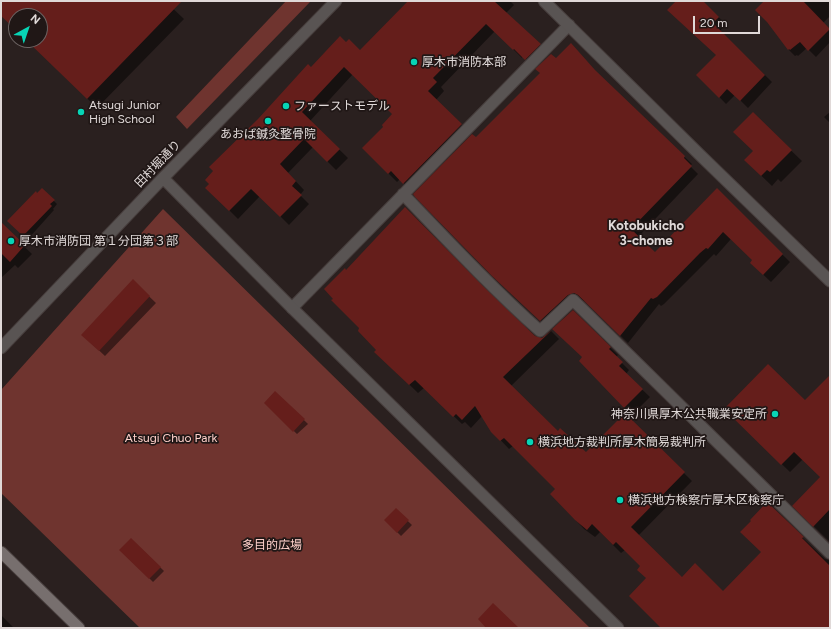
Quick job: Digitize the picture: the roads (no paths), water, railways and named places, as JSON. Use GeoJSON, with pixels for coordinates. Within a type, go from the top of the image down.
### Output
{"type":"FeatureCollection","features":[{"type":"Feature","properties":{"kind":"main road"},"geometry":{"type":"LineString","coordinates":[[1,552],[79,628]]}},
{"type":"Feature","properties":{"kind":"street","name":"田村堀通り"},"geometry":{"type":"LineString","coordinates":[[1,348],[162,178],[336,1]]}},
{"type":"Feature","properties":{"kind":"street"},"geometry":{"type":"LineString","coordinates":[[544,1],[830,281]]}},
{"type":"Feature","properties":{"kind":"street"},"geometry":{"type":"LineString","coordinates":[[292,308],[569,25]]}},
{"type":"Feature","properties":{"kind":"street"},"geometry":{"type":"LineString","coordinates":[[162,178],[292,308],[618,628]]}},
{"type":"Feature","properties":{"kind":"street"},"geometry":{"type":"LineString","coordinates":[[404,194],[472,266],[540,331],[573,300],[830,553]]}},
{"type":"Feature","properties":{"kind":"place","name":"厚木市消防本部"},"geometry":{"type":"Point","coordinates":[414,62]}},
{"type":"Feature","properties":{"kind":"place","name":"ファーストモデル"},"geometry":{"type":"Point","coordinates":[286,106]}},
{"type":"Feature","properties":{"kind":"place","name":"Atsugi Junior High School"},"geometry":{"type":"Point","coordinates":[81,112]}},
{"type":"Feature","properties":{"kind":"place","name":"あおば鍼灸整骨院"},"geometry":{"type":"Point","coordinates":[268,121]}},
{"type":"Feature","properties":{"kind":"place","name":"厚木市消防団 第１分団第３部"},"geometry":{"type":"Point","coordinates":[11,241]}},
{"type":"Feature","properties":{"kind":"place","name":"神奈川県厚木公共職業安定所"},"geometry":{"type":"Point","coordinates":[775,414]}},
{"type":"Feature","properties":{"kind":"place","name":"横浜地方裁判所厚木簡易裁判所"},"geometry":{"type":"Point","coordinates":[530,442]}},
{"type":"Feature","properties":{"kind":"place","name":"横浜地方検察庁厚木区検察庁"},"geometry":{"type":"Point","coordinates":[620,500]}},
{"type":"Feature","properties":{"kind":"district","name":"Kotobukicho 3-chome"},"geometry":{"type":"Point","coordinates":[646,234]}},
{"type":"Feature","properties":{"kind":"park label","name":"Atsugi Chuo Park"},"geometry":{"type":"Point","coordinates":[171,438]}},
{"type":"Feature","properties":{"kind":"park label","name":"多目的広場"},"geometry":{"type":"Point","coordinates":[272,545]}}]}
